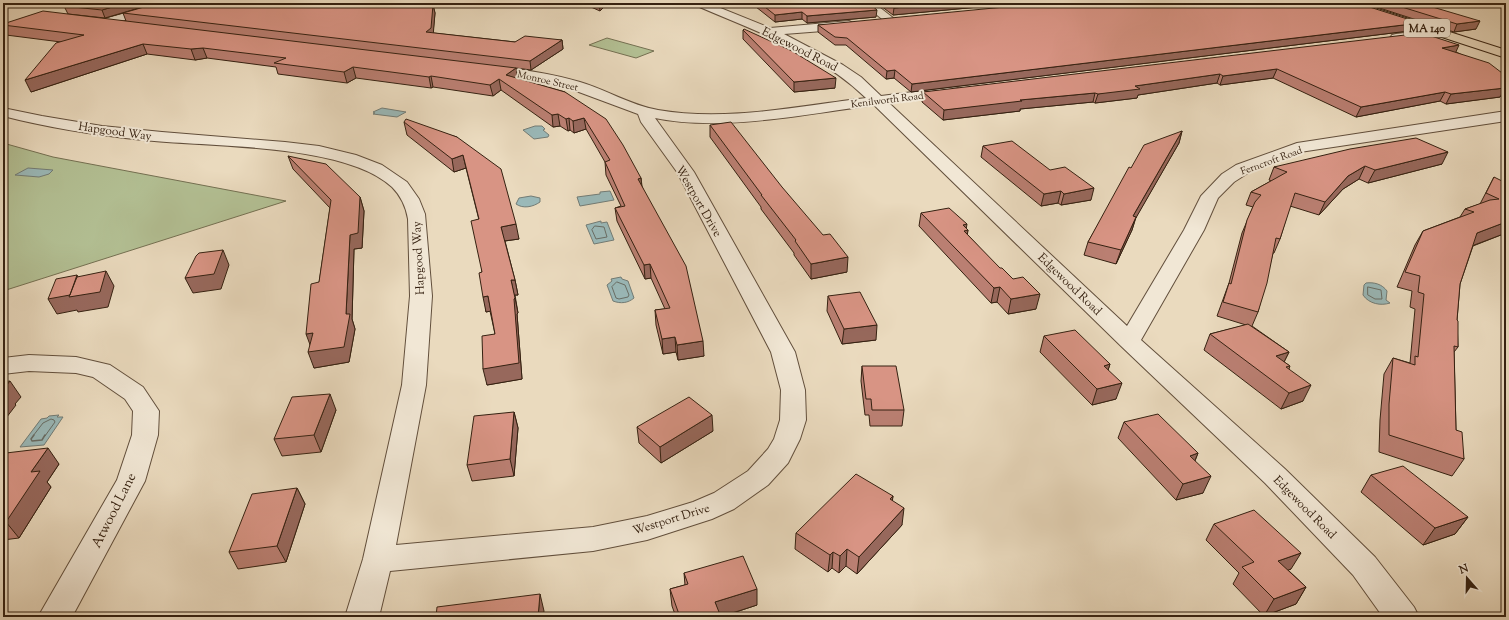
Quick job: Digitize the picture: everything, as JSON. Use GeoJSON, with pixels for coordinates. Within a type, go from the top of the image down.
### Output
{"type":"FeatureCollection","features":[{"type":"Feature","properties":{"kind":"main road","name":"MA 140"},"geometry":{"type":"LineString","coordinates":[[1348,3],[1506,54]]}},
{"type":"Feature","properties":{"kind":"street"},"geometry":{"type":"LineString","coordinates":[[101,23],[173,3]]}},
{"type":"Feature","properties":{"kind":"street","name":"Edgewood Road"},"geometry":{"type":"LineString","coordinates":[[699,3],[768,32],[833,63],[856,80],[1129,341],[1269,471],[1364,566],[1402,617]]}},
{"type":"Feature","properties":{"kind":"street"},"geometry":{"type":"LineString","coordinates":[[867,3],[891,20]]}},
{"type":"Feature","properties":{"kind":"street"},"geometry":{"type":"LineString","coordinates":[[872,22],[906,19]]}},
{"type":"Feature","properties":{"kind":"street"},"geometry":{"type":"LineString","coordinates":[[87,22],[130,27]]}},
{"type":"Feature","properties":{"kind":"street"},"geometry":{"type":"LineString","coordinates":[[768,32],[859,24]]}},
{"type":"Feature","properties":{"kind":"street"},"geometry":{"type":"LineString","coordinates":[[1384,40],[1441,33]]}},
{"type":"Feature","properties":{"kind":"street","name":"Monroe Street"},"geometry":{"type":"LineString","coordinates":[[473,68],[523,74],[575,85],[644,112]]}},
{"type":"Feature","properties":{"kind":"street","name":"Kenilworth Road"},"geometry":{"type":"LineString","coordinates":[[644,112],[679,117],[734,117],[964,90]]}},
{"type":"Feature","properties":{"kind":"street","name":"Hapgood Way"},"geometry":{"type":"LineString","coordinates":[[3,112],[80,127],[140,135],[300,149],[354,160],[378,170],[396,182],[404,190],[415,207],[417,218],[421,296],[414,385],[378,559],[362,617]]}},
{"type":"Feature","properties":{"kind":"street","name":"Westport Drive"},"geometry":{"type":"LineString","coordinates":[[378,559],[593,539],[647,528],[702,511],[724,501],[758,478],[778,456],[787,440],[793,420],[793,390],[783,352],[685,172],[649,122],[644,112]]}},
{"type":"Feature","properties":{"kind":"street","name":"Ferncroft Road"},"geometry":{"type":"LineString","coordinates":[[1129,341],[1194,230],[1210,196],[1228,178],[1242,169],[1297,148],[1506,116]]}},
{"type":"Feature","properties":{"kind":"street","name":"Atwood Lane"},"geometry":{"type":"LineString","coordinates":[[3,366],[29,363],[76,365],[101,371],[134,392],[146,411],[145,435],[131,482],[55,617]]}},
{"type":"Feature","properties":{"kind":"green space"},"geometry":{"type":"Polygon","coordinates":[[[607,38],[654,51],[636,58],[589,45],[607,38]]]}},
{"type":"Feature","properties":{"kind":"green space"},"geometry":{"type":"Polygon","coordinates":[[[3,143],[53,157],[286,201],[3,291],[3,143]]]}},
{"type":"Feature","properties":{"kind":"water"},"geometry":{"type":"Polygon","coordinates":[[[382,108],[406,112],[397,117],[373,114],[375,113],[373,112],[382,108]]]}},
{"type":"Feature","properties":{"kind":"water"},"geometry":{"type":"Polygon","coordinates":[[[535,126],[542,126],[545,129],[543,130],[549,135],[548,137],[534,139],[523,130],[535,126]]]}},
{"type":"Feature","properties":{"kind":"water"},"geometry":{"type":"Polygon","coordinates":[[[28,168],[53,170],[49,174],[39,177],[15,175],[28,168]]]}},
{"type":"Feature","properties":{"kind":"water"},"geometry":{"type":"Polygon","coordinates":[[[610,191],[614,200],[580,206],[577,197],[600,194],[600,192],[610,191]]]}},
{"type":"Feature","properties":{"kind":"water"},"geometry":{"type":"Polygon","coordinates":[[[531,196],[540,198],[540,202],[528,207],[519,206],[516,204],[519,198],[531,196]]]}},
{"type":"Feature","properties":{"kind":"water"},"geometry":{"type":"Polygon","coordinates":[[[601,221],[601,223],[607,222],[614,240],[594,244],[586,225],[601,221]]]}},
{"type":"Feature","properties":{"kind":"water"},"geometry":{"type":"Polygon","coordinates":[[[621,277],[622,279],[628,281],[634,298],[624,302],[613,301],[607,285],[612,281],[611,279],[621,277]]]}},
{"type":"Feature","properties":{"kind":"water"},"geometry":{"type":"Polygon","coordinates":[[[1366,283],[1375,283],[1383,287],[1387,291],[1386,300],[1390,303],[1375,304],[1368,300],[1363,295],[1364,285],[1366,283]]]}},
{"type":"Feature","properties":{"kind":"water"},"geometry":{"type":"Polygon","coordinates":[[[59,415],[57,417],[63,417],[44,445],[20,447],[41,419],[59,415]]]}},
{"type":"Feature","properties":{"kind":"building"},"geometry":{"type":"Polygon","coordinates":[[[75,3],[126,3],[102,10],[64,6],[75,3]]]}},
{"type":"Feature","properties":{"kind":"building"},"geometry":{"type":"Polygon","coordinates":[[[158,3],[365,3],[433,5],[431,28],[426,32],[515,42],[525,36],[562,40],[530,61],[123,13],[158,3]]]}},
{"type":"Feature","properties":{"kind":"building"},"geometry":{"type":"Polygon","coordinates":[[[760,3],[869,3],[877,10],[807,16],[802,12],[775,15],[760,3]]]}},
{"type":"Feature","properties":{"kind":"building"},"geometry":{"type":"Polygon","coordinates":[[[887,3],[950,3],[894,8],[887,3]]]}},
{"type":"Feature","properties":{"kind":"building"},"geometry":{"type":"Polygon","coordinates":[[[1046,3],[1357,3],[1420,23],[912,84],[895,70],[887,71],[847,38],[835,37],[818,25],[1046,3]]]}},
{"type":"Feature","properties":{"kind":"building"},"geometry":{"type":"Polygon","coordinates":[[[1389,3],[1419,3],[1480,21],[1457,24],[1389,3]]]}},
{"type":"Feature","properties":{"kind":"building"},"geometry":{"type":"Polygon","coordinates":[[[43,11],[516,68],[506,75],[565,92],[606,119],[623,145],[641,178],[638,179],[686,266],[703,341],[677,345],[675,337],[662,339],[655,310],[670,308],[650,264],[644,265],[615,208],[625,206],[605,162],[610,160],[584,118],[573,121],[558,114],[552,115],[499,79],[490,85],[431,76],[429,77],[353,67],[344,72],[274,63],[286,58],[203,48],[191,49],[143,44],[25,80],[56,43],[84,35],[3,25],[43,11]]]}},
{"type":"Feature","properties":{"kind":"building"},"geometry":{"type":"Polygon","coordinates":[[[744,29],[792,51],[836,78],[794,82],[743,30],[744,29]]]}},
{"type":"Feature","properties":{"kind":"building"},"geometry":{"type":"Polygon","coordinates":[[[1422,33],[1459,45],[1442,48],[1489,63],[1506,76],[1506,86],[1501,86],[1505,88],[1451,94],[1445,92],[1361,107],[1277,69],[1223,76],[1220,74],[1135,86],[1140,89],[1020,100],[1022,101],[944,110],[923,92],[1422,33]]]}},
{"type":"Feature","properties":{"kind":"building"},"geometry":{"type":"Polygon","coordinates":[[[406,119],[457,137],[501,169],[516,224],[501,227],[515,280],[511,280],[515,298],[519,363],[483,369],[482,336],[495,334],[488,296],[483,297],[479,273],[482,272],[471,221],[479,219],[463,155],[452,159],[404,122],[406,119]]]}},
{"type":"Feature","properties":{"kind":"building"},"geometry":{"type":"Polygon","coordinates":[[[731,122],[782,187],[823,235],[830,234],[848,257],[811,264],[795,241],[796,240],[710,125],[731,122]]]}},
{"type":"Feature","properties":{"kind":"building"},"geometry":{"type":"Polygon","coordinates":[[[1182,131],[1133,216],[1136,217],[1121,250],[1088,242],[1129,167],[1131,168],[1144,145],[1182,131]]]}},
{"type":"Feature","properties":{"kind":"building"},"geometry":{"type":"Polygon","coordinates":[[[1416,138],[1448,152],[1375,170],[1365,166],[1348,176],[1325,202],[1295,193],[1280,239],[1276,238],[1267,283],[1258,312],[1223,302],[1229,283],[1231,284],[1247,220],[1255,202],[1261,195],[1251,192],[1287,172],[1274,167],[1350,149],[1416,138]]]}},
{"type":"Feature","properties":{"kind":"building"},"geometry":{"type":"Polygon","coordinates":[[[1012,141],[1050,170],[1065,167],[1094,188],[1064,194],[1061,191],[1044,194],[983,146],[1012,141]]]}},
{"type":"Feature","properties":{"kind":"building"},"geometry":{"type":"Polygon","coordinates":[[[288,156],[326,164],[360,197],[358,233],[350,235],[346,314],[350,314],[344,347],[308,352],[313,333],[306,334],[311,284],[319,282],[331,200],[288,156]]]}},
{"type":"Feature","properties":{"kind":"building"},"geometry":{"type":"Polygon","coordinates":[[[1494,177],[1506,183],[1506,222],[1477,233],[1460,284],[1457,320],[1458,347],[1454,346],[1456,430],[1462,432],[1464,459],[1389,435],[1389,404],[1393,358],[1415,365],[1415,356],[1418,357],[1424,294],[1418,292],[1420,276],[1405,272],[1423,231],[1474,212],[1465,209],[1490,200],[1499,199],[1486,193],[1494,177]]]}},
{"type":"Feature","properties":{"kind":"building"},"geometry":{"type":"Polygon","coordinates":[[[949,208],[967,224],[963,225],[968,230],[964,231],[1000,268],[1002,268],[1013,279],[1023,277],[1040,294],[1011,299],[1000,287],[994,288],[921,213],[949,208]]]}},
{"type":"Feature","properties":{"kind":"building"},"geometry":{"type":"Polygon","coordinates":[[[223,250],[214,274],[185,278],[199,253],[223,250]]]}},
{"type":"Feature","properties":{"kind":"building"},"geometry":{"type":"Polygon","coordinates":[[[106,271],[100,292],[69,297],[77,277],[106,271]]]}},
{"type":"Feature","properties":{"kind":"building"},"geometry":{"type":"Polygon","coordinates":[[[77,275],[70,295],[48,299],[56,279],[77,275]]]}},
{"type":"Feature","properties":{"kind":"building"},"geometry":{"type":"Polygon","coordinates":[[[860,292],[877,325],[844,329],[828,296],[860,292]]]}},
{"type":"Feature","properties":{"kind":"building"},"geometry":{"type":"Polygon","coordinates":[[[1248,324],[1289,352],[1276,356],[1290,366],[1286,367],[1311,385],[1289,393],[1210,334],[1248,324]]]}},
{"type":"Feature","properties":{"kind":"building"},"geometry":{"type":"Polygon","coordinates":[[[1075,330],[1110,364],[1104,366],[1122,383],[1097,389],[1044,336],[1075,330]]]}},
{"type":"Feature","properties":{"kind":"building"},"geometry":{"type":"Polygon","coordinates":[[[862,366],[896,366],[904,410],[872,410],[871,399],[866,399],[862,366]]]}},
{"type":"Feature","properties":{"kind":"building"},"geometry":{"type":"Polygon","coordinates":[[[10,381],[3,389],[3,382],[10,381]]]}},
{"type":"Feature","properties":{"kind":"building"},"geometry":{"type":"Polygon","coordinates":[[[330,394],[314,435],[274,439],[292,397],[330,394]]]}},
{"type":"Feature","properties":{"kind":"building"},"geometry":{"type":"Polygon","coordinates":[[[689,397],[712,415],[660,447],[637,427],[689,397]]]}},
{"type":"Feature","properties":{"kind":"building"},"geometry":{"type":"Polygon","coordinates":[[[514,412],[510,459],[467,465],[474,416],[514,412]]]}},
{"type":"Feature","properties":{"kind":"building"},"geometry":{"type":"Polygon","coordinates":[[[1158,414],[1198,453],[1190,456],[1211,476],[1183,484],[1124,422],[1158,414]]]}},
{"type":"Feature","properties":{"kind":"building"},"geometry":{"type":"Polygon","coordinates":[[[48,448],[31,472],[40,471],[6,522],[3,522],[3,457],[6,453],[48,448]]]}},
{"type":"Feature","properties":{"kind":"building"},"geometry":{"type":"Polygon","coordinates":[[[1403,466],[1468,517],[1435,528],[1371,475],[1403,466]]]}},
{"type":"Feature","properties":{"kind":"building"},"geometry":{"type":"Polygon","coordinates":[[[856,474],[893,496],[890,499],[904,508],[859,557],[847,549],[840,556],[833,552],[830,555],[796,533],[856,474]]]}},
{"type":"Feature","properties":{"kind":"building"},"geometry":{"type":"Polygon","coordinates":[[[297,488],[277,546],[229,552],[252,494],[297,488]]]}},
{"type":"Feature","properties":{"kind":"building"},"geometry":{"type":"Polygon","coordinates":[[[1254,510],[1301,553],[1278,561],[1306,587],[1274,599],[1242,567],[1254,562],[1214,524],[1254,510]]]}},
{"type":"Feature","properties":{"kind":"building"},"geometry":{"type":"Polygon","coordinates":[[[743,556],[757,589],[715,602],[721,617],[680,617],[670,589],[688,584],[684,573],[743,556]]]}},
{"type":"Feature","properties":{"kind":"building"},"geometry":{"type":"Polygon","coordinates":[[[540,594],[538,617],[436,617],[437,607],[540,594]]]}}]}
